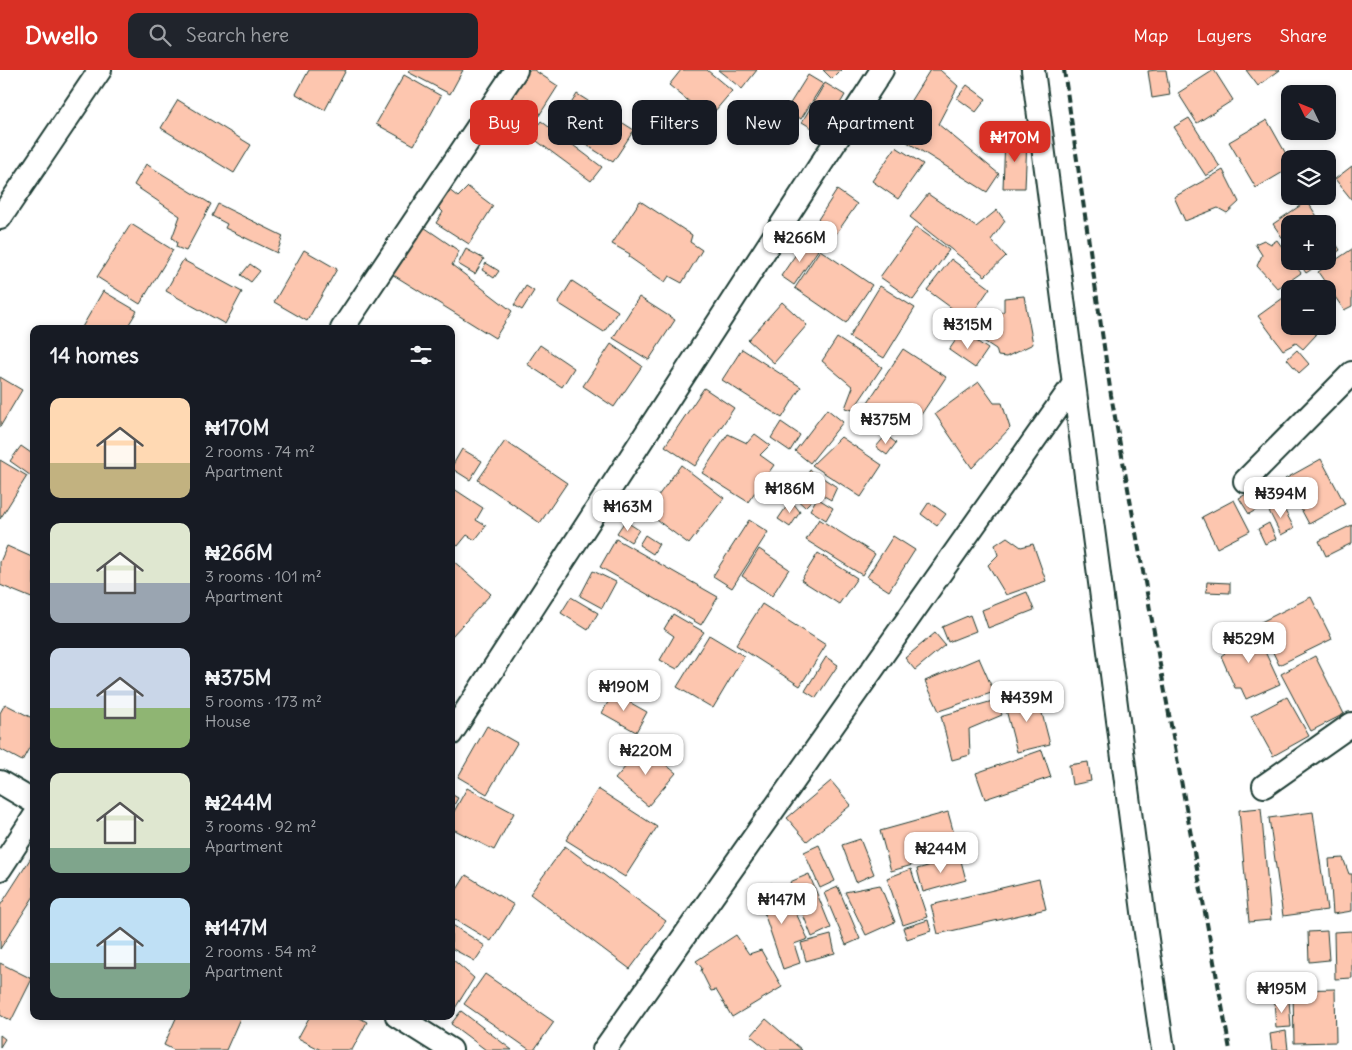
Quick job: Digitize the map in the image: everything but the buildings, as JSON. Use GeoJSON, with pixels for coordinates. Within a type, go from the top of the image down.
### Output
{"type":"FeatureCollection","features":[{"type":"Feature","properties":{"kind":"street"},"geometry":{"type":"LineString","coordinates":[[0,218],[100,70]]}},
{"type":"Feature","properties":{"kind":"street"},"geometry":{"type":"LineString","coordinates":[[345,325],[516,70]]}},
{"type":"Feature","properties":{"kind":"street"},"geometry":{"type":"LineString","coordinates":[[455,728],[882,70]]}},
{"type":"Feature","properties":{"kind":"street"},"geometry":{"type":"LineString","coordinates":[[1032,70],[1142,910],[1163,1050]]}},
{"type":"Feature","properties":{"kind":"street"},"geometry":{"type":"LineString","coordinates":[[1245,481],[1352,372]]}},
{"type":"Feature","properties":{"kind":"street"},"geometry":{"type":"LineString","coordinates":[[604,1050],[1073,385]]}},
{"type":"Feature","properties":{"kind":"street"},"geometry":{"type":"LineString","coordinates":[[1264,786],[1352,724]]}},
{"type":"Feature","properties":{"kind":"street"},"geometry":{"type":"LineString","coordinates":[[0,782],[30,800]]}},
{"type":"Feature","properties":{"kind":"street"},"geometry":{"type":"LineString","coordinates":[[0,869],[30,822]]}},
{"type":"Feature","properties":{"kind":"street"},"geometry":{"type":"LineString","coordinates":[[403,1020],[451,1050]]}},
{"type":"Feature","properties":{"kind":"railway"},"geometry":{"type":"LineString","coordinates":[[1064,70],[1111,395],[1230,1050]]}}]}
